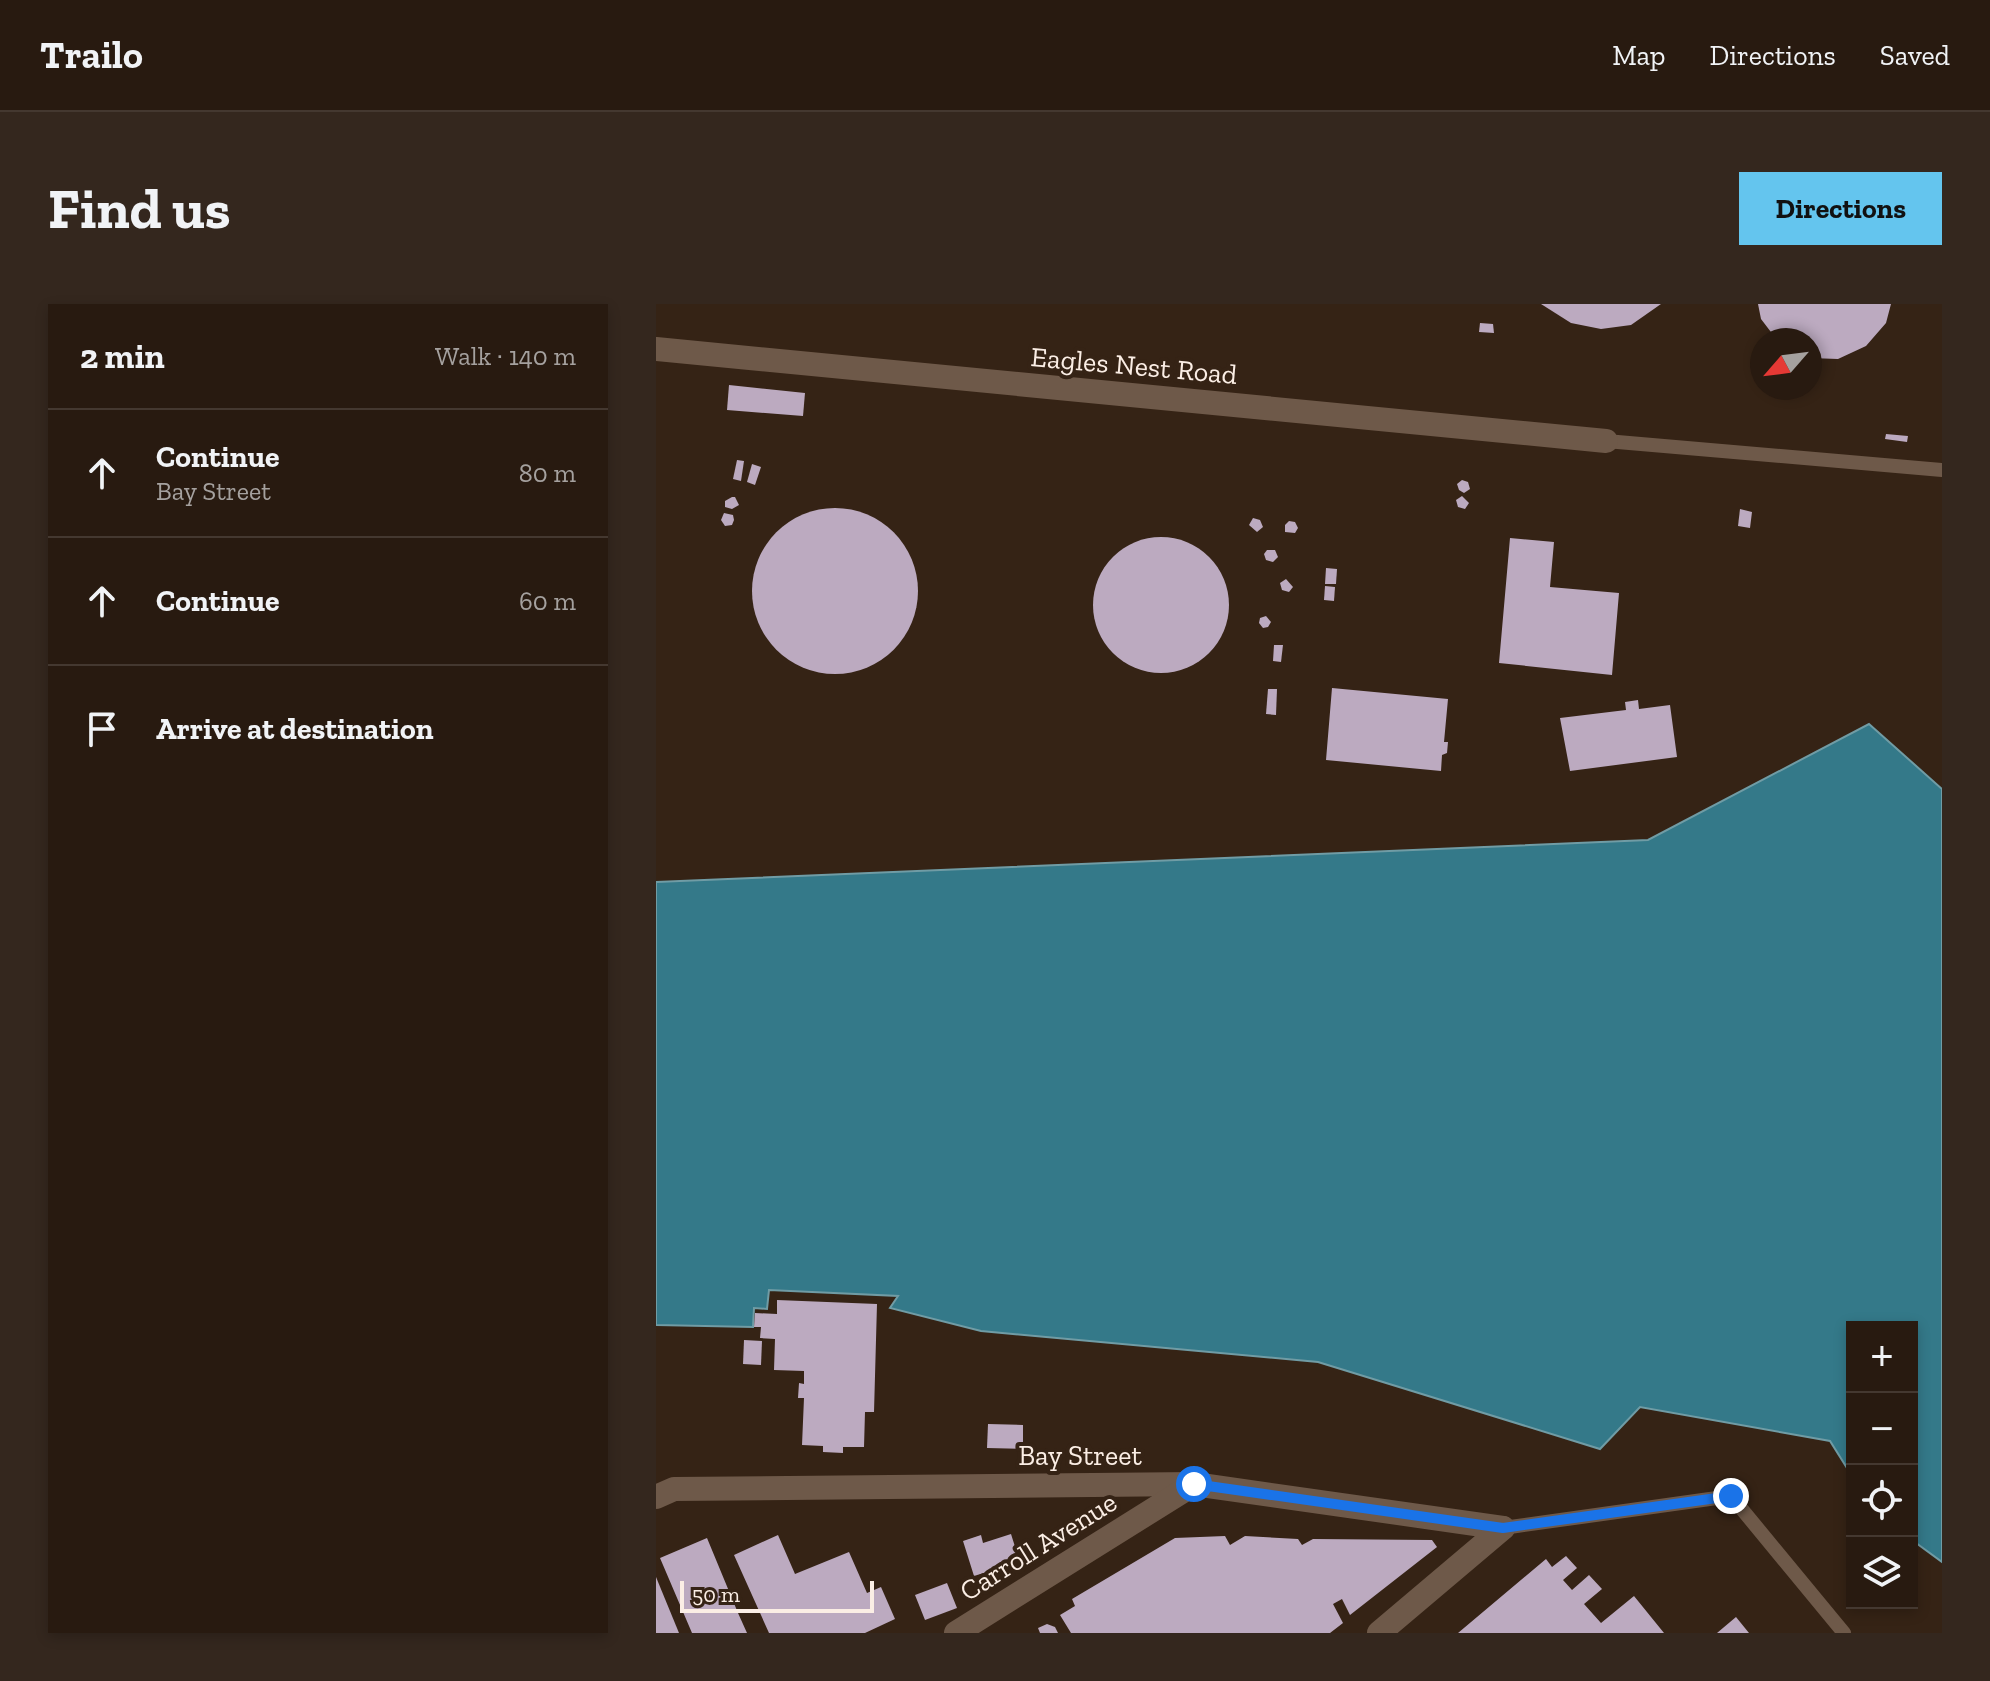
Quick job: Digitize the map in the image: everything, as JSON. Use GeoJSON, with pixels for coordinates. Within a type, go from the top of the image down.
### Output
{"type":"FeatureCollection","features":[{"type":"Feature","properties":{"kind":"street","name":"Eagles Nest Road"},"geometry":{"type":"LineString","coordinates":[[656,349],[1606,441]]}},
{"type":"Feature","properties":{"kind":"street","name":"Bay Street"},"geometry":{"type":"LineString","coordinates":[[656,1497],[674,1489],[1194,1484],[1503,1528]]}},
{"type":"Feature","properties":{"kind":"street","name":"Carroll Avenue"},"geometry":{"type":"LineString","coordinates":[[956,1633],[1194,1484]]}},
{"type":"Feature","properties":{"kind":"street"},"geometry":{"type":"LineString","coordinates":[[1379,1633],[1503,1528]]}},
{"type":"Feature","properties":{"kind":"lane"},"geometry":{"type":"LineString","coordinates":[[1606,441],[1942,470]]}},
{"type":"Feature","properties":{"kind":"lane"},"geometry":{"type":"LineString","coordinates":[[1503,1528],[1731,1496],[1844,1633]]}},
{"type":"Feature","properties":{"kind":"water"},"geometry":{"type":"Polygon","coordinates":[[[1869,724],[1942,789],[1942,1562],[1918,1544],[1918,1321],[1846,1321],[1846,1466],[1830,1441],[1640,1407],[1600,1449],[1318,1362],[981,1331],[890,1308],[898,1296],[769,1290],[767,1309],[754,1308],[753,1327],[656,1325],[656,882],[1648,840],[1869,724]]]}},
{"type":"Feature","properties":{"kind":"building"},"geometry":{"type":"Polygon","coordinates":[[[1541,304],[1661,304],[1631,325],[1601,329],[1571,323],[1541,304]]]}},
{"type":"Feature","properties":{"kind":"building"},"geometry":{"type":"Polygon","coordinates":[[[1758,304],[1891,304],[1886,323],[1866,346],[1838,359],[1822,358],[1822,328],[1768,328],[1761,319],[1758,304]]]}},
{"type":"Feature","properties":{"kind":"building"},"geometry":{"type":"Polygon","coordinates":[[[1480,323],[1493,324],[1494,333],[1479,332],[1480,323]]]}},
{"type":"Feature","properties":{"kind":"building"},"geometry":{"type":"Polygon","coordinates":[[[729,385],[805,393],[803,416],[727,410],[729,385]]]}},
{"type":"Feature","properties":{"kind":"building"},"geometry":{"type":"Polygon","coordinates":[[[1886,434],[1908,436],[1907,442],[1885,439],[1886,434]]]}},
{"type":"Feature","properties":{"kind":"building"},"geometry":{"type":"Polygon","coordinates":[[[737,460],[744,461],[741,481],[733,479],[737,460]]]}},
{"type":"Feature","properties":{"kind":"building"},"geometry":{"type":"Polygon","coordinates":[[[752,464],[761,467],[755,485],[747,482],[752,464]]]}},
{"type":"Feature","properties":{"kind":"building"},"geometry":{"type":"Polygon","coordinates":[[[1462,480],[1468,482],[1470,489],[1464,493],[1457,484],[1462,480]]]}},
{"type":"Feature","properties":{"kind":"building"},"geometry":{"type":"Polygon","coordinates":[[[1462,496],[1469,503],[1465,509],[1458,507],[1456,500],[1462,496]]]}},
{"type":"Feature","properties":{"kind":"building"},"geometry":{"type":"Polygon","coordinates":[[[732,497],[739,505],[732,509],[725,507],[725,501],[732,497]]]}},
{"type":"Feature","properties":{"kind":"building"},"geometry":{"type":"Polygon","coordinates":[[[835,508],[867,514],[894,532],[912,559],[918,591],[912,623],[894,650],[867,668],[835,674],[803,668],[776,650],[758,623],[752,591],[758,559],[776,532],[803,514],[835,508]]]}},
{"type":"Feature","properties":{"kind":"building"},"geometry":{"type":"Polygon","coordinates":[[[1740,509],[1752,512],[1750,528],[1738,526],[1740,509]]]}},
{"type":"Feature","properties":{"kind":"building"},"geometry":{"type":"Polygon","coordinates":[[[724,513],[733,515],[732,525],[725,526],[721,520],[724,513]]]}},
{"type":"Feature","properties":{"kind":"building"},"geometry":{"type":"Polygon","coordinates":[[[1253,518],[1260,520],[1263,527],[1257,532],[1249,525],[1253,518]]]}},
{"type":"Feature","properties":{"kind":"building"},"geometry":{"type":"Polygon","coordinates":[[[1289,521],[1295,522],[1298,528],[1295,533],[1285,532],[1289,521]]]}},
{"type":"Feature","properties":{"kind":"building"},"geometry":{"type":"Polygon","coordinates":[[[1161,537],[1187,542],[1209,557],[1224,579],[1229,605],[1224,631],[1209,653],[1187,668],[1161,673],[1135,668],[1113,653],[1098,631],[1093,605],[1098,579],[1113,557],[1135,542],[1161,537]]]}},
{"type":"Feature","properties":{"kind":"building"},"geometry":{"type":"Polygon","coordinates":[[[1510,538],[1554,542],[1550,587],[1619,593],[1612,675],[1499,663],[1510,538]]]}},
{"type":"Feature","properties":{"kind":"building"},"geometry":{"type":"Polygon","coordinates":[[[1267,550],[1275,550],[1278,557],[1273,562],[1266,560],[1264,554],[1267,550]]]}},
{"type":"Feature","properties":{"kind":"building"},"geometry":{"type":"Polygon","coordinates":[[[1326,568],[1337,569],[1336,584],[1325,584],[1326,568]]]}},
{"type":"Feature","properties":{"kind":"building"},"geometry":{"type":"Polygon","coordinates":[[[1286,579],[1293,587],[1289,592],[1282,590],[1280,583],[1286,579]]]}},
{"type":"Feature","properties":{"kind":"building"},"geometry":{"type":"Polygon","coordinates":[[[1325,586],[1335,587],[1334,601],[1324,600],[1325,586]]]}},
{"type":"Feature","properties":{"kind":"building"},"geometry":{"type":"Polygon","coordinates":[[[1266,616],[1271,622],[1263,628],[1260,618],[1266,616]]]}},
{"type":"Feature","properties":{"kind":"building"},"geometry":{"type":"Polygon","coordinates":[[[1274,645],[1283,645],[1281,662],[1273,661],[1274,645]]]}},
{"type":"Feature","properties":{"kind":"building"},"geometry":{"type":"Polygon","coordinates":[[[1332,688],[1448,699],[1444,742],[1448,742],[1447,753],[1442,755],[1441,771],[1326,760],[1332,688]]]}},
{"type":"Feature","properties":{"kind":"building"},"geometry":{"type":"Polygon","coordinates":[[[1268,689],[1277,689],[1276,715],[1266,714],[1268,689]]]}},
{"type":"Feature","properties":{"kind":"building"},"geometry":{"type":"Polygon","coordinates":[[[1638,700],[1639,709],[1670,705],[1677,757],[1570,771],[1560,718],[1626,710],[1625,702],[1638,700]]]}},
{"type":"Feature","properties":{"kind":"building"},"geometry":{"type":"Polygon","coordinates":[[[777,1300],[877,1304],[874,1412],[865,1412],[864,1447],[843,1447],[843,1453],[823,1452],[823,1446],[802,1445],[804,1398],[798,1398],[799,1383],[804,1384],[804,1371],[774,1370],[775,1339],[760,1338],[761,1327],[754,1327],[755,1313],[777,1314],[777,1300]]]}},
{"type":"Feature","properties":{"kind":"building"},"geometry":{"type":"Polygon","coordinates":[[[744,1340],[762,1341],[761,1365],[743,1364],[744,1340]]]}},
{"type":"Feature","properties":{"kind":"building"},"geometry":{"type":"Polygon","coordinates":[[[988,1424],[1023,1425],[1023,1449],[987,1448],[988,1424]]]}},
{"type":"Feature","properties":{"kind":"building"},"geometry":{"type":"Polygon","coordinates":[[[1011,1534],[1017,1553],[1013,1554],[1016,1563],[974,1576],[963,1541],[981,1535],[983,1543],[1011,1534]]]}},
{"type":"Feature","properties":{"kind":"building"},"geometry":{"type":"Polygon","coordinates":[[[778,1535],[795,1574],[849,1552],[867,1593],[881,1587],[895,1619],[865,1633],[769,1633],[734,1555],[778,1535]]]}},
{"type":"Feature","properties":{"kind":"building"},"geometry":{"type":"Polygon","coordinates":[[[1225,1536],[1230,1545],[1245,1536],[1298,1539],[1302,1545],[1313,1539],[1432,1540],[1437,1547],[1350,1615],[1342,1599],[1333,1604],[1343,1623],[1330,1633],[1071,1633],[1060,1615],[1075,1606],[1072,1599],[1175,1538],[1225,1536]]]}},
{"type":"Feature","properties":{"kind":"building"},"geometry":{"type":"Polygon","coordinates":[[[707,1538],[747,1633],[692,1633],[660,1558],[707,1538]]]}},
{"type":"Feature","properties":{"kind":"building"},"geometry":{"type":"Polygon","coordinates":[[[1566,1556],[1577,1568],[1563,1580],[1572,1590],[1589,1575],[1602,1589],[1584,1604],[1601,1623],[1634,1596],[1664,1633],[1458,1633],[1546,1559],[1552,1567],[1566,1556]]]}},
{"type":"Feature","properties":{"kind":"building"},"geometry":{"type":"Polygon","coordinates":[[[656,1577],[679,1633],[656,1633],[656,1577]]]}},
{"type":"Feature","properties":{"kind":"building"},"geometry":{"type":"Polygon","coordinates":[[[947,1583],[957,1608],[925,1620],[915,1595],[947,1583]]]}},
{"type":"Feature","properties":{"kind":"building"},"geometry":{"type":"Polygon","coordinates":[[[1736,1617],[1749,1633],[1717,1633],[1736,1617]]]}},
{"type":"Feature","properties":{"kind":"building"},"geometry":{"type":"Polygon","coordinates":[[[1047,1624],[1055,1627],[1058,1633],[1040,1633],[1038,1628],[1047,1624]]]}},
{"type":"Feature","properties":{"kind":"route"},"geometry":{"type":"LineString","coordinates":[[1194,1484],[1503,1528],[1731,1496]]}}]}
